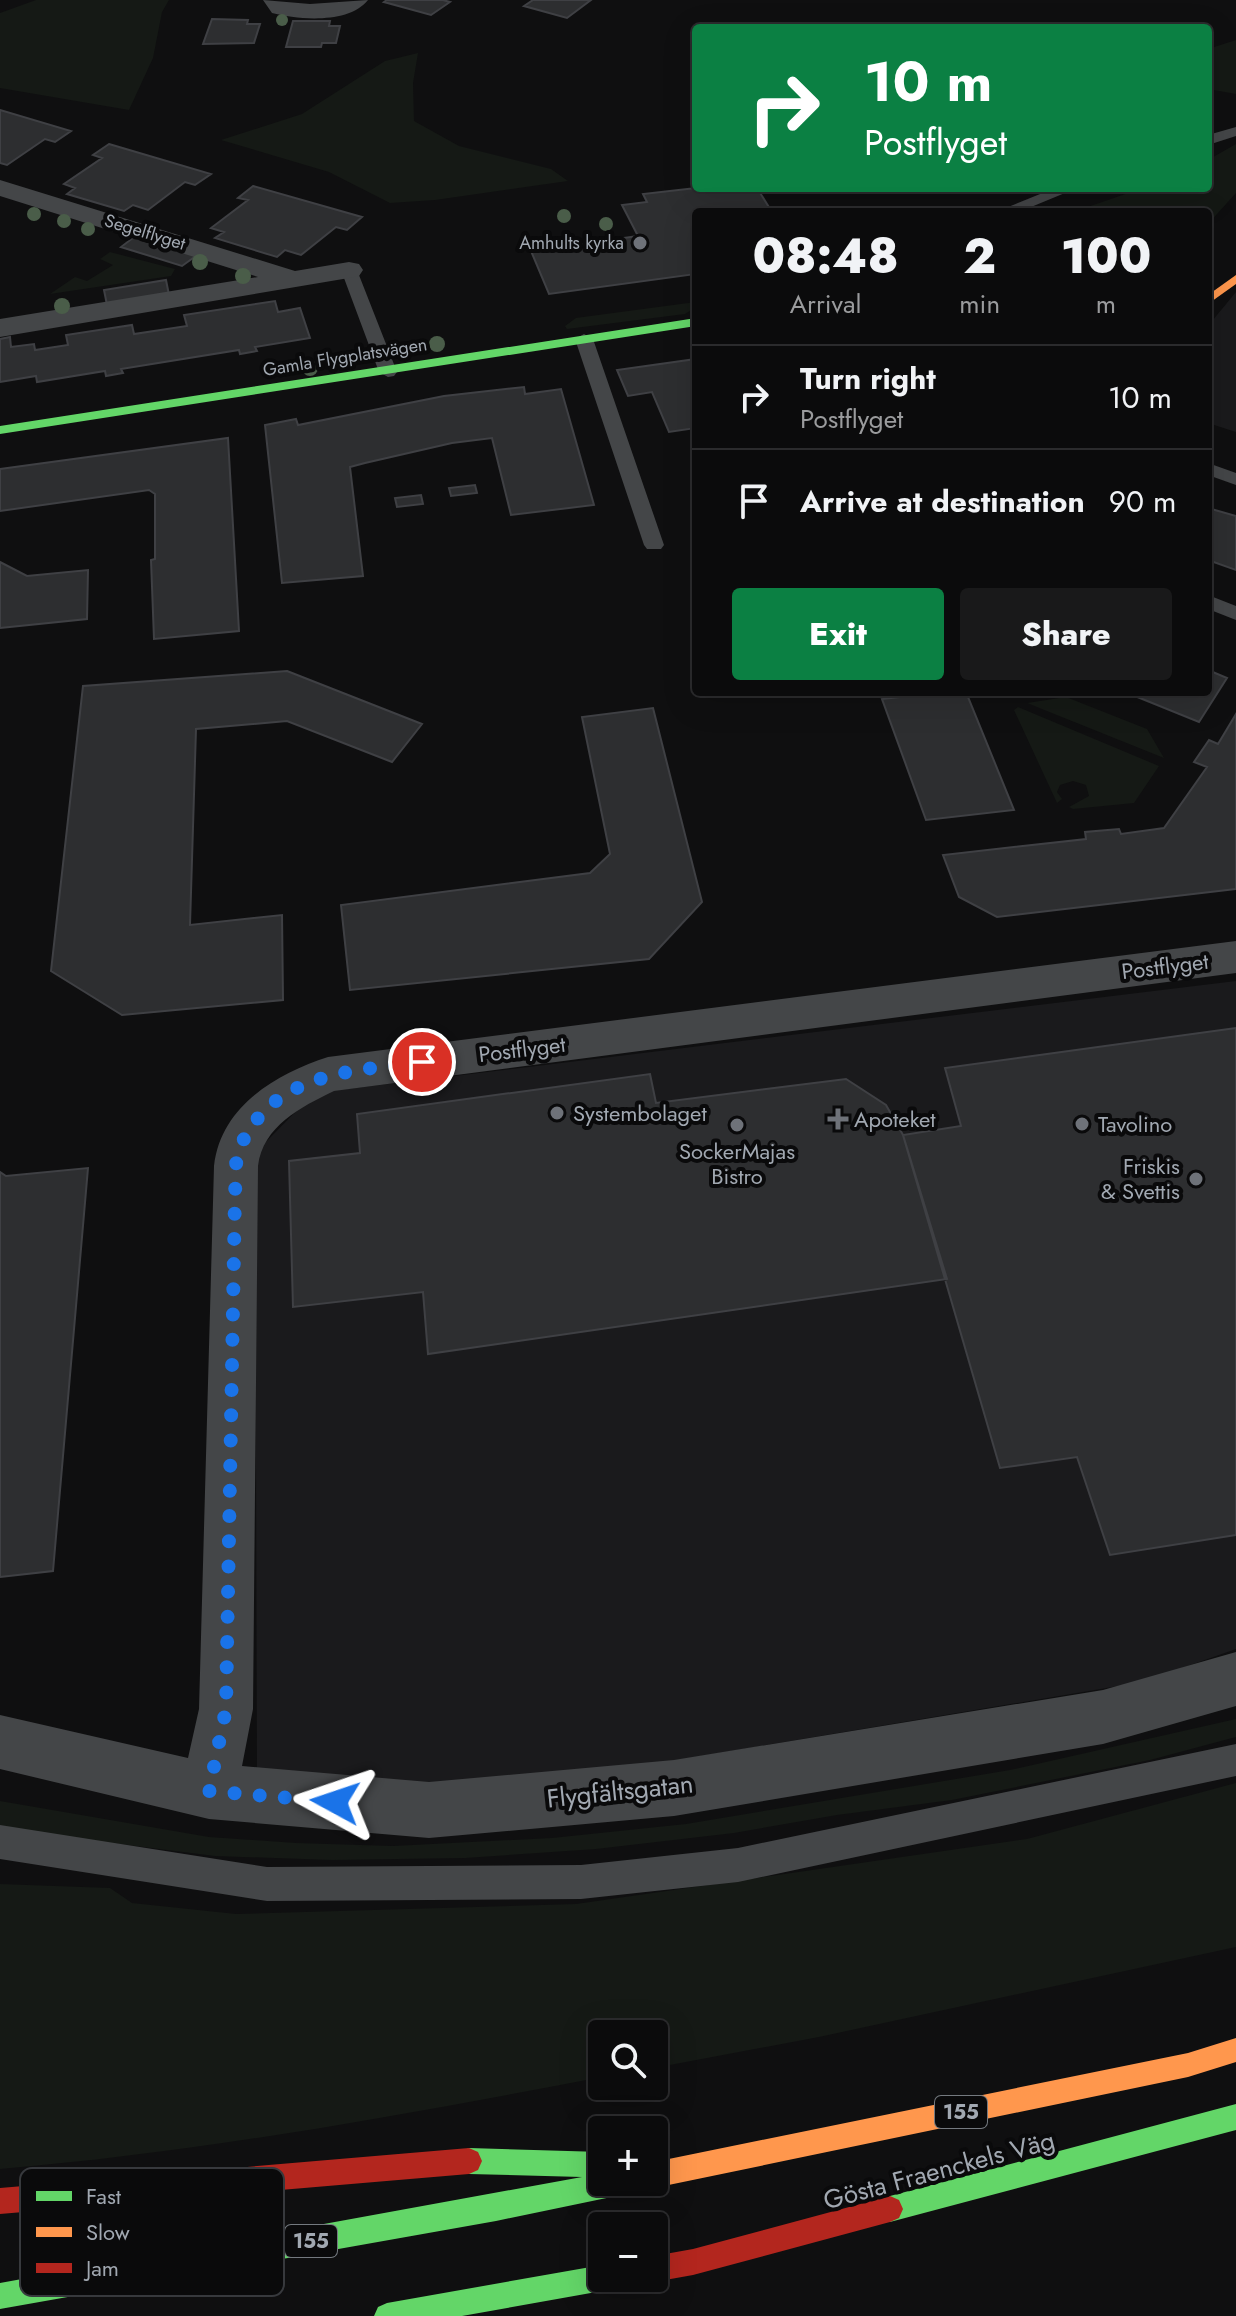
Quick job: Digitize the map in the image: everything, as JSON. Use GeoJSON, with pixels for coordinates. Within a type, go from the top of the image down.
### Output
{"type":"FeatureCollection","features":[{"type":"Feature","properties":{"kind":"main road"},"geometry":{"type":"LineString","coordinates":[[1212,298],[1236,278]]}},
{"type":"Feature","properties":{"kind":"main road","name":"Gamla Flygplatsvägen"},"geometry":{"type":"LineString","coordinates":[[0,430],[692,323]]}},
{"type":"Feature","properties":{"kind":"main road","name":"Gösta Fraenckels Väg"},"geometry":{"type":"LineString","coordinates":[[668,2172],[1188,2065],[1236,2050]]}},
{"type":"Feature","properties":{"kind":"main road","name":"Gösta Fraenckels Väg"},"geometry":{"type":"LineString","coordinates":[[668,2266],[1236,2117]]}},
{"type":"Feature","properties":{"kind":"main road"},"geometry":{"type":"LineString","coordinates":[[284,2177],[476,2160],[588,2164]]}},
{"type":"Feature","properties":{"kind":"main road","name":"155"},"geometry":{"type":"LineString","coordinates":[[668,2168],[684,2169]]}},
{"type":"Feature","properties":{"kind":"main road","name":"155"},"geometry":{"type":"LineString","coordinates":[[284,2246],[588,2189]]}},
{"type":"Feature","properties":{"kind":"main road"},"geometry":{"type":"LineString","coordinates":[[0,2201],[20,2199]]}},
{"type":"Feature","properties":{"kind":"main road"},"geometry":{"type":"LineString","coordinates":[[387,2316],[588,2280]]}},
{"type":"Feature","properties":{"kind":"main road","name":"155"},"geometry":{"type":"LineString","coordinates":[[0,2296],[20,2292]]}},
{"type":"Feature","properties":{"kind":"street"},"geometry":{"type":"LineString","coordinates":[[274,0],[280,8],[314,12],[334,9],[357,0]]}},
{"type":"Feature","properties":{"kind":"street","name":"Segelflyget"},"geometry":{"type":"LineString","coordinates":[[0,188],[285,274],[289,279]]}},
{"type":"Feature","properties":{"kind":"street"},"geometry":{"type":"LineString","coordinates":[[0,328],[349,270]]}},
{"type":"Feature","properties":{"kind":"street","name":"Postflyget"},"geometry":{"type":"LineString","coordinates":[[209,1791],[226,1709],[235,1194],[239,1148],[256,1122],[287,1093],[328,1074],[1236,957]]}},
{"type":"Feature","properties":{"kind":"street","name":"Flygfältsgatan"},"geometry":{"type":"LineString","coordinates":[[0,1742],[209,1791],[429,1810],[674,1788],[1103,1717],[1236,1679]]}},
{"type":"Feature","properties":{"kind":"lane"},"geometry":{"type":"LineString","coordinates":[[1212,139],[1236,131]]}},
{"type":"Feature","properties":{"kind":"lane"},"geometry":{"type":"LineString","coordinates":[[1015,208],[1058,192]]}},
{"type":"Feature","properties":{"kind":"lane"},"geometry":{"type":"LineString","coordinates":[[349,270],[388,372]]}},
{"type":"Feature","properties":{"kind":"lane"},"geometry":{"type":"LineString","coordinates":[[584,339],[654,545]]}},
{"type":"Feature","properties":{"kind":"lane"},"geometry":{"type":"LineString","coordinates":[[1212,470],[1236,479]]}},
{"type":"Feature","properties":{"kind":"lane"},"geometry":{"type":"LineString","coordinates":[[1212,604],[1236,613]]}},
{"type":"Feature","properties":{"kind":"lane"},"geometry":{"type":"LineString","coordinates":[[0,1842],[267,1884],[581,1882],[738,1865],[1236,1760]]}},
{"type":"Feature","properties":{"kind":"shaded area"},"geometry":{"type":"Polygon","coordinates":[[[36,0],[169,0],[162,12],[153,58],[129,110],[0,88],[0,13],[36,0]]]}},
{"type":"Feature","properties":{"kind":"shaded area"},"geometry":{"type":"Polygon","coordinates":[[[1236,40],[1236,94],[1212,90],[1212,48],[1236,40]]]}},
{"type":"Feature","properties":{"kind":"shaded area"},"geometry":{"type":"Polygon","coordinates":[[[418,53],[413,83],[414,121],[459,146],[551,169],[568,181],[435,200],[390,203],[329,172],[221,140],[302,114],[385,61],[418,53]]]}},
{"type":"Feature","properties":{"kind":"shaded area"},"geometry":{"type":"Polygon","coordinates":[[[1236,144],[1236,193],[1212,220],[1212,208],[1085,208],[1131,192],[1212,192],[1212,158],[1236,144]]]}},
{"type":"Feature","properties":{"kind":"shaded area"},"geometry":{"type":"Polygon","coordinates":[[[110,252],[175,269],[171,276],[50,294],[75,277],[87,281],[113,265],[100,259],[110,252]]]}},
{"type":"Feature","properties":{"kind":"shaded area"},"geometry":{"type":"Polygon","coordinates":[[[1236,292],[1236,432],[1212,424],[1212,321],[1236,292]]]}},
{"type":"Feature","properties":{"kind":"shaded area"},"geometry":{"type":"Polygon","coordinates":[[[692,303],[692,310],[685,314],[567,329],[565,326],[576,318],[692,303]]]}},
{"type":"Feature","properties":{"kind":"shaded area"},"geometry":{"type":"Polygon","coordinates":[[[1066,697],[1147,729],[1164,758],[1027,703],[1066,697]]]}},
{"type":"Feature","properties":{"kind":"shaded area"},"geometry":{"type":"Polygon","coordinates":[[[1018,707],[1159,766],[1134,803],[1073,809],[1069,807],[1089,796],[1086,785],[1073,781],[1060,785],[1057,792],[1062,799],[1057,803],[1014,710],[1018,707]]]}},
{"type":"Feature","properties":{"kind":"shaded area"},"geometry":{"type":"Polygon","coordinates":[[[1236,981],[1236,1649],[1142,1682],[540,1783],[409,1795],[257,1779],[255,1153],[314,1093],[1236,981]]]}},
{"type":"Feature","properties":{"kind":"shaded area"},"geometry":{"type":"Polygon","coordinates":[[[1236,1719],[1236,1737],[1150,1760],[952,1800],[734,1833],[596,1849],[465,1858],[332,1860],[215,1856],[0,1829],[0,1801],[209,1837],[296,1843],[393,1846],[552,1838],[686,1824],[1010,1770],[1236,1719]]]}},
{"type":"Feature","properties":{"kind":"shaded area"},"geometry":{"type":"Polygon","coordinates":[[[1236,1783],[1236,1947],[819,2037],[668,2065],[668,2020],[588,2020],[588,2080],[227,2142],[0,2169],[0,1884],[110,1888],[132,1903],[236,1914],[576,1904],[1027,1839],[1236,1783]]]}},
{"type":"Feature","properties":{"kind":"building"},"geometry":{"type":"Polygon","coordinates":[[[533,0],[591,0],[567,18],[524,6],[533,0]]]}},
{"type":"Feature","properties":{"kind":"building"},"geometry":{"type":"Polygon","coordinates":[[[384,2],[450,2],[431,15],[384,2]]]}},
{"type":"Feature","properties":{"kind":"building"},"geometry":{"type":"Polygon","coordinates":[[[212,19],[248,20],[247,24],[260,24],[254,43],[203,44],[212,19]]]}},
{"type":"Feature","properties":{"kind":"building"},"geometry":{"type":"Polygon","coordinates":[[[293,21],[330,21],[329,26],[340,26],[336,43],[322,43],[321,47],[286,47],[293,21]]]}},
{"type":"Feature","properties":{"kind":"building"},"geometry":{"type":"Polygon","coordinates":[[[0,110],[71,131],[55,142],[45,139],[7,165],[0,163],[0,110]]]}},
{"type":"Feature","properties":{"kind":"building"},"geometry":{"type":"Polygon","coordinates":[[[109,144],[211,174],[195,185],[185,182],[148,210],[133,205],[124,211],[67,194],[75,188],[64,184],[102,158],[93,155],[109,144]]]}},
{"type":"Feature","properties":{"kind":"building"},"geometry":{"type":"Polygon","coordinates":[[[253,186],[362,217],[347,230],[336,227],[301,255],[285,250],[277,257],[215,238],[224,232],[211,228],[248,200],[238,198],[253,186]]]}},
{"type":"Feature","properties":{"kind":"building","name":"Amhults kyrka"},"geometry":{"type":"Polygon","coordinates":[[[692,188],[692,192],[760,192],[770,208],[692,208],[692,275],[549,294],[531,251],[638,236],[622,205],[647,202],[643,194],[692,188]]]}},
{"type":"Feature","properties":{"kind":"building"},"geometry":{"type":"Polygon","coordinates":[[[138,234],[200,253],[182,266],[121,247],[138,234]]]}},
{"type":"Feature","properties":{"kind":"building"},"geometry":{"type":"Polygon","coordinates":[[[166,280],[169,295],[107,305],[104,290],[166,280]]]}},
{"type":"Feature","properties":{"kind":"building"},"geometry":{"type":"Polygon","coordinates":[[[275,301],[278,312],[300,308],[310,338],[255,347],[257,351],[240,354],[239,350],[121,369],[123,373],[106,376],[105,371],[37,382],[36,376],[0,382],[0,339],[10,337],[11,347],[34,344],[35,350],[68,345],[66,335],[132,325],[134,334],[187,326],[184,315],[275,301]]]}},
{"type":"Feature","properties":{"kind":"building"},"geometry":{"type":"Polygon","coordinates":[[[692,360],[692,429],[669,432],[652,392],[628,396],[617,370],[692,360]]]}},
{"type":"Feature","properties":{"kind":"building"},"geometry":{"type":"Polygon","coordinates":[[[524,387],[525,394],[561,389],[594,505],[511,515],[492,438],[452,443],[365,463],[350,467],[363,576],[282,583],[265,425],[296,419],[298,425],[444,396],[524,387]]]}},
{"type":"Feature","properties":{"kind":"building"},"geometry":{"type":"Polygon","coordinates":[[[228,438],[239,631],[154,639],[151,560],[155,559],[155,494],[149,490],[0,511],[0,469],[228,438]]]}},
{"type":"Feature","properties":{"kind":"building"},"geometry":{"type":"Polygon","coordinates":[[[475,485],[477,493],[451,496],[449,488],[475,485]]]}},
{"type":"Feature","properties":{"kind":"building"},"geometry":{"type":"Polygon","coordinates":[[[421,495],[423,504],[397,507],[395,498],[421,495]]]}},
{"type":"Feature","properties":{"kind":"building"},"geometry":{"type":"Polygon","coordinates":[[[1212,509],[1236,516],[1236,570],[1212,561],[1212,509]]]}},
{"type":"Feature","properties":{"kind":"building"},"geometry":{"type":"Polygon","coordinates":[[[0,562],[27,576],[88,570],[87,619],[0,628],[0,562]]]}},
{"type":"Feature","properties":{"kind":"building"},"geometry":{"type":"Polygon","coordinates":[[[287,671],[422,724],[392,762],[287,721],[196,729],[190,925],[282,915],[283,1000],[122,1015],[51,971],[83,686],[287,671]]]}},
{"type":"Feature","properties":{"kind":"building"},"geometry":{"type":"Polygon","coordinates":[[[1212,672],[1227,678],[1199,722],[1135,696],[1212,696],[1212,672]]]}},
{"type":"Feature","properties":{"kind":"building"},"geometry":{"type":"Polygon","coordinates":[[[968,696],[1014,810],[926,820],[882,699],[968,696]]]}},
{"type":"Feature","properties":{"kind":"building"},"geometry":{"type":"Polygon","coordinates":[[[653,708],[702,902],[649,959],[350,990],[341,905],[590,873],[610,854],[582,717],[653,708]]]}},
{"type":"Feature","properties":{"kind":"building"},"geometry":{"type":"Polygon","coordinates":[[[1236,714],[1236,889],[997,917],[959,897],[943,855],[1086,839],[1085,832],[1119,829],[1121,834],[1164,828],[1207,767],[1194,762],[1209,740],[1218,744],[1236,714]]]}},
{"type":"Feature","properties":{"kind":"building"},"geometry":{"type":"Polygon","coordinates":[[[1236,1028],[1236,1535],[1110,1555],[1077,1457],[1000,1468],[903,1135],[961,1126],[945,1068],[1236,1028]]]}},
{"type":"Feature","properties":{"kind":"building"},"geometry":{"type":"Polygon","coordinates":[[[650,1074],[656,1103],[846,1079],[886,1105],[903,1135],[947,1279],[428,1354],[423,1292],[293,1307],[289,1161],[360,1153],[357,1114],[650,1074]]]}},
{"type":"Feature","properties":{"kind":"building"},"geometry":{"type":"Polygon","coordinates":[[[88,1168],[53,1571],[0,1577],[0,1172],[6,1176],[88,1168]]]}},
{"type":"Feature","properties":{"kind":"traffic: fast"},"geometry":{"type":"LineString","coordinates":[[0,430],[692,323]]}},
{"type":"Feature","properties":{"kind":"traffic: fast"},"geometry":{"type":"LineString","coordinates":[[890,2209],[1236,2117]]}},
{"type":"Feature","properties":{"kind":"traffic: fast"},"geometry":{"type":"LineString","coordinates":[[469,2161],[588,2165]]}},
{"type":"Feature","properties":{"kind":"traffic: fast"},"geometry":{"type":"LineString","coordinates":[[284,2246],[588,2189]]}},
{"type":"Feature","properties":{"kind":"traffic: fast"},"geometry":{"type":"LineString","coordinates":[[387,2316],[588,2280]]}},
{"type":"Feature","properties":{"kind":"traffic: fast"},"geometry":{"type":"LineString","coordinates":[[0,2296],[20,2292]]}},
{"type":"Feature","properties":{"kind":"traffic: slow"},"geometry":{"type":"LineString","coordinates":[[1212,298],[1236,278]]}},
{"type":"Feature","properties":{"kind":"traffic: slow"},"geometry":{"type":"LineString","coordinates":[[668,2172],[1188,2065],[1236,2050]]}},
{"type":"Feature","properties":{"kind":"traffic: jam"},"geometry":{"type":"LineString","coordinates":[[284,2177],[469,2161]]}},
{"type":"Feature","properties":{"kind":"traffic: jam"},"geometry":{"type":"LineString","coordinates":[[0,2201],[20,2199]]}},
{"type":"Feature","properties":{"kind":"traffic: jam"},"geometry":{"type":"LineString","coordinates":[[668,2266],[890,2209]]}},
{"type":"Feature","properties":{"kind":"place","name":"Amhults kyrka"},"geometry":{"type":"Point","coordinates":[640,243]}},
{"type":"Feature","properties":{"kind":"place","name":"Systembolaget"},"geometry":{"type":"Point","coordinates":[557,1113]}},
{"type":"Feature","properties":{"kind":"place","name":"Apoteket"},"geometry":{"type":"Point","coordinates":[838,1119]}},
{"type":"Feature","properties":{"kind":"place","name":"Tavolino"},"geometry":{"type":"Point","coordinates":[1082,1124]}},
{"type":"Feature","properties":{"kind":"place","name":"SockerMajas Bistro"},"geometry":{"type":"Point","coordinates":[737,1125]}},
{"type":"Feature","properties":{"kind":"place","name":"Friskis & Svettis"},"geometry":{"type":"Point","coordinates":[1196,1179]}},
{"type":"Feature","properties":{"kind":"route"},"geometry":{"type":"LineString","coordinates":[[335,1802],[209,1791],[226,1709],[235,1194],[239,1148],[256,1122],[287,1093],[328,1074],[422,1062]]}}]}
